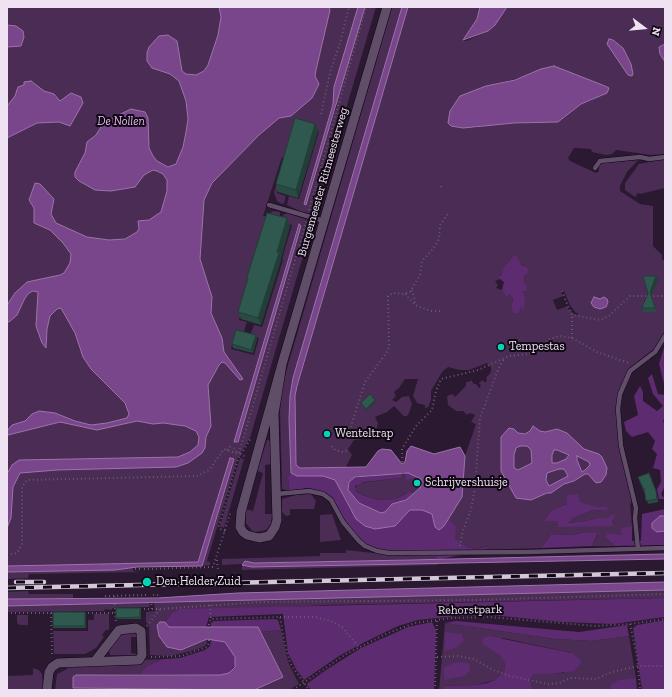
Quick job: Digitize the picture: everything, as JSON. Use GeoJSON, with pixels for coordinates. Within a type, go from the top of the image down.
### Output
{"type":"FeatureCollection","features":[{"type":"Feature","properties":{"kind":"street","name":"Burgemeester Ritmeesterweg"},"geometry":{"type":"LineString","coordinates":[[282,364],[274,414],[277,520],[273,533],[269,536],[259,538],[247,535],[243,532],[240,527],[241,512],[282,364],[387,7]]}},
{"type":"Feature","properties":{"kind":"street"},"geometry":{"type":"LineString","coordinates":[[47,690],[48,675],[52,667],[61,662],[95,660],[136,661],[142,657],[142,633],[136,628],[120,630],[95,660]]}},
{"type":"Feature","properties":{"kind":"lane"},"geometry":{"type":"LineString","coordinates":[[595,168],[600,161],[640,157],[649,159],[665,157]]}},
{"type":"Feature","properties":{"kind":"lane"},"geometry":{"type":"LineString","coordinates":[[269,205],[324,221]]}},
{"type":"Feature","properties":{"kind":"lane"},"geometry":{"type":"LineString","coordinates":[[638,549],[635,518],[636,508],[621,446],[618,409],[620,394],[625,380],[636,365],[655,352],[665,336]]}},
{"type":"Feature","properties":{"kind":"lane"},"geometry":{"type":"LineString","coordinates":[[277,494],[309,491],[323,494],[331,500],[343,522],[359,541],[365,546],[377,551],[388,553],[665,548]]}},
{"type":"Feature","properties":{"kind":"path"},"geometry":{"type":"LineString","coordinates":[[321,114],[331,70],[349,7]]}},
{"type":"Feature","properties":{"kind":"path"},"geometry":{"type":"LineString","coordinates":[[225,530],[220,529],[219,526],[366,7]]}},
{"type":"Feature","properties":{"kind":"path"},"geometry":{"type":"LineString","coordinates":[[441,186],[442,190]]}},
{"type":"Feature","properties":{"kind":"path"},"geometry":{"type":"LineString","coordinates":[[404,294],[411,289],[420,275],[422,261],[433,249],[439,239],[440,225],[448,214]]}},
{"type":"Feature","properties":{"kind":"path"},"geometry":{"type":"LineString","coordinates":[[411,289],[415,305]]}},
{"type":"Feature","properties":{"kind":"path"},"geometry":{"type":"LineString","coordinates":[[562,291],[572,315],[572,338]]}},
{"type":"Feature","properties":{"kind":"path"},"geometry":{"type":"LineString","coordinates":[[340,430],[350,429],[365,382],[388,352],[388,296],[393,293],[404,294],[415,305],[431,311],[442,311]]}},
{"type":"Feature","properties":{"kind":"path"},"geometry":{"type":"LineString","coordinates":[[572,315],[601,320],[609,316],[630,296],[665,296]]}},
{"type":"Feature","properties":{"kind":"path"},"geometry":{"type":"LineString","coordinates":[[403,474],[402,449],[416,426],[432,410],[436,391],[442,379],[478,370],[490,363],[509,356],[529,354],[540,348],[550,339],[560,336],[572,338],[597,352],[636,365]]}},
{"type":"Feature","properties":{"kind":"path"},"geometry":{"type":"LineString","coordinates":[[458,552],[463,530],[471,510],[475,487],[480,418],[489,392],[504,358]]}},
{"type":"Feature","properties":{"kind":"path"},"geometry":{"type":"LineString","coordinates":[[332,446],[335,450],[343,452],[347,450]]}},
{"type":"Feature","properties":{"kind":"path"},"geometry":{"type":"LineString","coordinates":[[7,555],[17,553],[22,544],[22,487],[26,480],[198,476],[209,470],[224,449],[247,457]]}},
{"type":"Feature","properties":{"kind":"path"},"geometry":{"type":"LineString","coordinates":[[145,570],[213,568],[213,563],[216,560],[230,513]]}},
{"type":"Feature","properties":{"kind":"path"},"geometry":{"type":"LineString","coordinates":[[216,560],[218,570]]}},
{"type":"Feature","properties":{"kind":"path"},"geometry":{"type":"LineString","coordinates":[[139,569],[135,569],[134,566],[175,564],[175,568]]}},
{"type":"Feature","properties":{"kind":"path"},"geometry":{"type":"LineString","coordinates":[[105,596],[114,597],[148,595],[147,592]]}},
{"type":"Feature","properties":{"kind":"path"},"geometry":{"type":"LineString","coordinates":[[137,609],[152,608],[160,610],[260,602],[473,600],[665,594]]}},
{"type":"Feature","properties":{"kind":"path"},"geometry":{"type":"LineString","coordinates":[[152,608],[151,599],[160,599],[160,595],[155,595]]}},
{"type":"Feature","properties":{"kind":"path"},"geometry":{"type":"LineString","coordinates":[[83,613],[115,613],[114,597]]}},
{"type":"Feature","properties":{"kind":"path"},"geometry":{"type":"LineString","coordinates":[[142,657],[168,658],[181,656],[204,648],[209,643],[209,624],[211,619],[210,605]]}},
{"type":"Feature","properties":{"kind":"path"},"geometry":{"type":"LineString","coordinates":[[115,609],[122,610]]}},
{"type":"Feature","properties":{"kind":"path"},"geometry":{"type":"LineString","coordinates":[[142,633],[160,610]]}},
{"type":"Feature","properties":{"kind":"path"},"geometry":{"type":"LineString","coordinates":[[51,613],[52,667]]}},
{"type":"Feature","properties":{"kind":"path"},"geometry":{"type":"LineString","coordinates":[[7,614],[59,613]]}},
{"type":"Feature","properties":{"kind":"path"},"geometry":{"type":"LineString","coordinates":[[280,617],[287,653],[294,671],[309,690]]}},
{"type":"Feature","properties":{"kind":"path"},"geometry":{"type":"LineString","coordinates":[[211,619],[315,617],[331,621],[342,627],[358,647]]}},
{"type":"Feature","properties":{"kind":"path","name":"Rehorstpark"},"geometry":{"type":"LineString","coordinates":[[293,690],[358,647],[404,626],[437,619],[490,617],[579,626],[630,624],[665,619]]}},
{"type":"Feature","properties":{"kind":"path"},"geometry":{"type":"LineString","coordinates":[[435,690],[437,619]]}},
{"type":"Feature","properties":{"kind":"path"},"geometry":{"type":"LineString","coordinates":[[630,624],[638,666],[640,690]]}},
{"type":"Feature","properties":{"kind":"path"},"geometry":{"type":"LineString","coordinates":[[437,657],[458,656],[474,658],[493,670],[510,676],[548,684],[559,683],[570,678],[596,679],[612,672],[638,666],[665,666]]}},
{"type":"Feature","properties":{"kind":"green space","name":"De Nollen"},"geometry":{"type":"Polygon","coordinates":[[[7,7],[376,7],[315,214],[302,212],[287,205],[289,196],[299,199],[319,131],[297,124],[277,193],[286,196],[284,203],[282,204],[277,201],[274,193],[284,158],[282,157],[263,216],[266,216],[273,211],[280,212],[249,287],[239,320],[247,322],[243,334],[236,332],[231,349],[254,355],[259,338],[250,336],[254,325],[262,327],[283,260],[282,259],[292,225],[281,222],[283,215],[287,213],[313,222],[250,438],[238,457],[207,561],[210,562],[210,565],[202,566],[234,459],[231,458],[198,562],[7,566],[7,7]],[[332,105],[304,204],[337,105],[332,105]],[[298,225],[235,442],[238,443],[301,226],[298,225]]]}},
{"type":"Feature","properties":{"kind":"green space"},"geometry":{"type":"Polygon","coordinates":[[[392,7],[402,7],[291,388],[289,419],[291,473],[288,477],[289,491],[282,489],[280,410],[282,386],[392,7]]]}},
{"type":"Feature","properties":{"kind":"green space"},"geometry":{"type":"Polygon","coordinates":[[[408,7],[480,7],[477,19],[463,40],[466,41],[488,31],[507,7],[665,7],[665,44],[659,47],[660,54],[665,62],[665,154],[651,155],[616,150],[612,154],[606,155],[592,152],[591,149],[574,148],[568,158],[570,161],[596,173],[599,171],[599,165],[603,163],[638,160],[627,172],[620,186],[620,191],[640,204],[653,206],[653,246],[662,255],[662,260],[665,259],[665,332],[654,349],[635,364],[627,373],[621,385],[617,401],[618,441],[632,500],[630,505],[632,526],[626,528],[622,535],[606,538],[615,546],[592,546],[598,534],[585,532],[571,535],[551,534],[541,548],[484,550],[489,546],[476,549],[467,547],[439,530],[462,497],[465,456],[476,424],[471,422],[475,415],[470,413],[467,415],[463,411],[456,411],[448,405],[447,396],[452,394],[455,397],[466,386],[466,382],[471,380],[479,388],[481,386],[479,383],[483,380],[485,383],[487,380],[486,378],[491,372],[491,367],[487,363],[469,370],[460,370],[448,367],[442,372],[431,391],[431,400],[428,407],[425,408],[425,405],[417,403],[413,396],[418,379],[405,379],[399,388],[394,392],[396,396],[392,400],[396,402],[402,397],[409,396],[412,404],[407,416],[404,416],[394,406],[387,412],[375,417],[378,423],[377,428],[361,435],[362,439],[354,440],[348,449],[352,455],[346,467],[300,468],[296,465],[295,396],[408,7]],[[613,40],[610,45],[628,75],[632,76],[631,64],[620,45],[613,40]],[[565,71],[527,76],[486,86],[473,128],[493,124],[558,122],[581,104],[592,100],[605,86],[565,71]],[[515,257],[505,265],[503,272],[498,277],[500,279],[495,281],[498,285],[496,288],[502,290],[506,297],[510,295],[513,298],[511,307],[521,307],[523,309],[522,291],[526,292],[524,282],[525,266],[521,265],[515,257]],[[564,291],[561,292],[563,296],[553,300],[557,310],[568,306],[568,309],[576,315],[579,313],[576,313],[570,305],[564,291]],[[578,495],[567,504],[552,510],[545,520],[558,521],[558,526],[614,525],[612,520],[608,518],[598,518],[567,523],[573,518],[593,510],[606,511],[579,502],[578,495]]]}},
{"type":"Feature","properties":{"kind":"green space"},"geometry":{"type":"Polygon","coordinates":[[[665,159],[665,188],[640,194],[638,193],[635,197],[625,190],[625,183],[639,164],[665,159]]]}},
{"type":"Feature","properties":{"kind":"green space"},"geometry":{"type":"Polygon","coordinates":[[[267,440],[271,442],[271,464],[265,465],[265,514],[272,514],[271,524],[266,530],[256,532],[252,531],[246,523],[246,509],[253,511],[263,473],[257,471],[267,440]]]}},
{"type":"Feature","properties":{"kind":"green space"},"geometry":{"type":"Polygon","coordinates":[[[240,458],[244,459],[224,528],[220,526],[240,458]]]}},
{"type":"Feature","properties":{"kind":"green space"},"geometry":{"type":"Polygon","coordinates":[[[401,473],[404,473],[404,476],[421,479],[422,485],[418,491],[415,493],[406,493],[395,499],[378,500],[362,495],[354,489],[359,483],[400,478],[401,473]]]}},
{"type":"Feature","properties":{"kind":"green space"},"geometry":{"type":"Polygon","coordinates":[[[311,494],[316,501],[314,509],[290,509],[290,515],[286,516],[282,512],[282,499],[296,495],[311,494]]]}},
{"type":"Feature","properties":{"kind":"green space"},"geometry":{"type":"Polygon","coordinates":[[[332,514],[341,540],[320,542],[320,515],[332,514]]]}},
{"type":"Feature","properties":{"kind":"green space"},"geometry":{"type":"Polygon","coordinates":[[[346,550],[400,556],[437,556],[437,559],[254,563],[245,561],[242,564],[222,565],[222,559],[320,556],[320,553],[346,553],[346,550]]]}},
{"type":"Feature","properties":{"kind":"green space"},"geometry":{"type":"Polygon","coordinates":[[[438,563],[438,565],[242,570],[242,565],[438,563]]]}},
{"type":"Feature","properties":{"kind":"green space"},"geometry":{"type":"Polygon","coordinates":[[[133,568],[133,571],[141,572],[29,574],[28,578],[7,579],[7,572],[133,568]]]}},
{"type":"Feature","properties":{"kind":"green space"},"geometry":{"type":"Polygon","coordinates":[[[665,590],[665,598],[326,605],[172,613],[165,622],[162,622],[181,650],[207,639],[207,643],[205,646],[195,650],[171,656],[150,655],[149,626],[146,622],[146,612],[155,611],[154,603],[169,601],[665,590]]]}},
{"type":"Feature","properties":{"kind":"green space"},"geometry":{"type":"Polygon","coordinates":[[[28,591],[29,594],[73,594],[73,598],[7,599],[7,592],[28,591]]]}},
{"type":"Feature","properties":{"kind":"green space"},"geometry":{"type":"Polygon","coordinates":[[[149,602],[150,607],[112,608],[112,610],[105,609],[104,611],[7,612],[7,606],[149,602]]]}},
{"type":"Feature","properties":{"kind":"green space"},"geometry":{"type":"Polygon","coordinates":[[[94,614],[109,614],[109,630],[106,630],[102,635],[104,637],[96,648],[85,654],[54,654],[53,631],[88,631],[88,620],[94,620],[94,614]]]}},
{"type":"Feature","properties":{"kind":"green space"},"geometry":{"type":"Polygon","coordinates":[[[17,615],[28,615],[28,625],[20,625],[17,623],[17,615]]]}},
{"type":"Feature","properties":{"kind":"green space"},"geometry":{"type":"Polygon","coordinates":[[[445,623],[555,639],[591,641],[629,636],[636,678],[611,684],[609,690],[533,690],[530,680],[534,674],[564,673],[572,653],[503,638],[493,650],[499,653],[505,663],[504,672],[499,677],[495,680],[476,685],[444,686],[441,690],[439,690],[445,623]]]}},
{"type":"Feature","properties":{"kind":"green space"},"geometry":{"type":"Polygon","coordinates":[[[281,630],[288,662],[299,684],[289,690],[254,690],[283,677],[260,632],[281,630]]]}},
{"type":"Feature","properties":{"kind":"green space"},"geometry":{"type":"Polygon","coordinates":[[[122,633],[137,634],[138,637],[131,637],[131,653],[137,654],[135,656],[110,655],[109,650],[122,633]]]}},
{"type":"Feature","properties":{"kind":"green space"},"geometry":{"type":"Polygon","coordinates":[[[163,659],[151,664],[139,674],[76,675],[73,677],[73,688],[146,690],[55,690],[57,674],[67,669],[67,666],[136,665],[145,660],[163,659]]]}},
{"type":"Feature","properties":{"kind":"green space"},"geometry":{"type":"Polygon","coordinates":[[[33,668],[39,670],[42,674],[43,690],[7,690],[7,676],[33,675],[33,668]]]}},
{"type":"Feature","properties":{"kind":"shaded area"},"geometry":{"type":"Polygon","coordinates":[[[219,7],[329,7],[330,10],[315,76],[319,84],[312,98],[291,116],[279,118],[259,135],[212,183],[204,200],[200,259],[212,297],[211,313],[222,338],[224,352],[243,379],[240,380],[225,363],[222,362],[219,365],[208,385],[211,426],[206,437],[205,448],[202,453],[188,463],[176,467],[57,470],[20,473],[13,487],[11,518],[7,528],[7,474],[12,465],[19,460],[178,457],[190,452],[198,445],[199,437],[196,431],[185,426],[163,423],[153,424],[137,421],[97,430],[60,422],[8,435],[7,431],[12,425],[25,421],[32,414],[39,411],[55,413],[75,421],[91,425],[127,418],[129,414],[125,403],[91,369],[83,357],[75,333],[61,308],[57,309],[50,316],[47,329],[46,348],[42,343],[36,326],[38,292],[33,291],[29,293],[17,315],[9,322],[7,322],[7,305],[15,293],[27,282],[60,275],[64,273],[70,263],[71,254],[63,243],[50,230],[34,223],[34,208],[29,200],[35,183],[40,184],[54,199],[51,214],[56,223],[87,237],[109,240],[125,239],[137,232],[139,229],[138,221],[149,220],[161,212],[167,191],[167,180],[163,174],[157,171],[153,170],[144,175],[135,187],[111,191],[95,190],[79,181],[75,177],[75,172],[85,153],[87,142],[96,135],[104,122],[131,109],[145,112],[148,118],[149,148],[157,161],[168,167],[176,164],[183,147],[186,132],[188,119],[186,101],[179,81],[170,74],[152,68],[147,61],[147,53],[149,47],[159,36],[168,35],[177,41],[182,71],[186,74],[196,75],[204,71],[208,65],[218,35],[221,17],[219,7]]]}},
{"type":"Feature","properties":{"kind":"shaded area"},"geometry":{"type":"Polygon","coordinates":[[[358,7],[365,7],[306,205],[304,204],[333,104],[334,87],[358,7]]]}},
{"type":"Feature","properties":{"kind":"shaded area"},"geometry":{"type":"Polygon","coordinates":[[[402,7],[408,7],[297,386],[295,396],[296,465],[300,468],[366,467],[378,451],[382,449],[391,450],[402,464],[405,462],[407,451],[411,446],[434,454],[460,447],[465,456],[462,497],[444,526],[439,530],[435,527],[432,514],[422,510],[410,510],[395,526],[375,529],[365,526],[356,519],[335,480],[323,476],[297,476],[291,473],[289,419],[290,396],[293,378],[402,7]],[[408,473],[355,477],[349,482],[348,490],[359,503],[381,513],[385,512],[392,504],[406,500],[420,488],[421,479],[408,473]]]}},
{"type":"Feature","properties":{"kind":"shaded area"},"geometry":{"type":"Polygon","coordinates":[[[480,7],[507,7],[495,25],[488,31],[463,40],[477,19],[480,7]]]}},
{"type":"Feature","properties":{"kind":"shaded area"},"geometry":{"type":"Polygon","coordinates":[[[7,25],[16,26],[23,31],[24,37],[21,46],[7,47],[7,25]]]}},
{"type":"Feature","properties":{"kind":"shaded area"},"geometry":{"type":"Polygon","coordinates":[[[609,39],[613,40],[623,48],[631,64],[632,76],[628,75],[607,44],[609,39]]]}},
{"type":"Feature","properties":{"kind":"shaded area"},"geometry":{"type":"Polygon","coordinates":[[[665,44],[665,62],[660,54],[659,47],[665,44]]]}},
{"type":"Feature","properties":{"kind":"shaded area"},"geometry":{"type":"Polygon","coordinates":[[[554,66],[609,88],[607,93],[581,104],[558,122],[514,123],[463,128],[451,126],[448,123],[450,111],[460,96],[486,86],[515,80],[541,69],[554,66]]]}},
{"type":"Feature","properties":{"kind":"shaded area"},"geometry":{"type":"Polygon","coordinates":[[[31,81],[44,91],[54,94],[60,101],[71,93],[81,97],[83,103],[70,126],[59,122],[37,123],[7,138],[7,106],[15,96],[18,87],[24,85],[24,82],[31,81]]]}},
{"type":"Feature","properties":{"kind":"shaded area"},"geometry":{"type":"Polygon","coordinates":[[[299,224],[301,226],[238,442],[234,442],[299,224]]]}},
{"type":"Feature","properties":{"kind":"shaded area"},"geometry":{"type":"Polygon","coordinates":[[[516,255],[521,265],[527,267],[529,272],[524,276],[524,282],[527,286],[526,292],[522,291],[525,298],[524,310],[521,307],[519,313],[514,313],[511,307],[513,298],[510,295],[506,297],[502,290],[504,282],[497,277],[501,275],[505,265],[512,257],[516,255]]]}},
{"type":"Feature","properties":{"kind":"shaded area"},"geometry":{"type":"Polygon","coordinates":[[[594,297],[600,299],[604,297],[607,299],[608,302],[606,307],[600,309],[594,307],[591,303],[594,297]]]}},
{"type":"Feature","properties":{"kind":"shaded area"},"geometry":{"type":"Polygon","coordinates":[[[665,344],[665,388],[659,364],[665,344]]]}},
{"type":"Feature","properties":{"kind":"shaded area"},"geometry":{"type":"Polygon","coordinates":[[[652,374],[658,394],[665,395],[665,419],[663,420],[665,427],[665,486],[661,494],[665,499],[659,499],[657,489],[661,482],[660,470],[653,468],[657,454],[652,449],[655,441],[648,432],[632,437],[626,431],[624,422],[638,415],[634,396],[640,386],[643,392],[643,401],[657,411],[663,406],[653,394],[648,378],[652,374]]]}},
{"type":"Feature","properties":{"kind":"shaded area"},"geometry":{"type":"Polygon","coordinates":[[[533,426],[540,431],[545,432],[557,429],[567,433],[584,449],[599,454],[602,457],[607,468],[606,475],[601,482],[596,483],[588,474],[585,474],[574,481],[564,484],[551,493],[547,493],[531,500],[516,498],[501,471],[501,437],[509,428],[514,429],[518,433],[525,434],[530,431],[533,426]],[[520,446],[516,448],[514,455],[514,468],[518,470],[532,463],[531,450],[527,446],[520,446]],[[554,450],[552,455],[552,463],[557,463],[566,459],[569,455],[554,450]],[[577,456],[582,472],[590,465],[589,462],[577,456]],[[564,469],[547,473],[546,480],[549,486],[568,476],[564,469]]]}},
{"type":"Feature","properties":{"kind":"shaded area"},"geometry":{"type":"Polygon","coordinates":[[[230,458],[234,459],[202,566],[137,567],[115,570],[7,572],[7,566],[198,562],[230,458]]]}},
{"type":"Feature","properties":{"kind":"shaded area"},"geometry":{"type":"Polygon","coordinates":[[[291,473],[297,476],[323,476],[335,480],[351,511],[403,518],[410,510],[422,510],[432,514],[435,527],[439,530],[444,527],[449,520],[456,526],[455,539],[467,547],[476,549],[490,546],[479,555],[466,554],[441,559],[437,559],[436,556],[392,556],[373,550],[355,534],[323,492],[308,488],[289,491],[288,477],[291,473]]]}},
{"type":"Feature","properties":{"kind":"shaded area"},"geometry":{"type":"Polygon","coordinates":[[[401,473],[401,478],[364,482],[355,486],[356,491],[362,495],[378,500],[395,499],[409,492],[415,493],[406,500],[392,504],[385,512],[381,513],[359,503],[348,490],[349,483],[353,478],[401,473]]]}},
{"type":"Feature","properties":{"kind":"shaded area"},"geometry":{"type":"Polygon","coordinates":[[[404,473],[412,474],[419,477],[406,480],[404,473]]]}},
{"type":"Feature","properties":{"kind":"shaded area"},"geometry":{"type":"Polygon","coordinates":[[[578,494],[580,502],[598,507],[608,507],[607,511],[593,510],[573,518],[568,523],[598,518],[608,518],[613,514],[615,516],[612,520],[614,526],[558,527],[558,521],[544,521],[552,510],[567,504],[567,495],[578,494]]]}},
{"type":"Feature","properties":{"kind":"shaded area"},"geometry":{"type":"Polygon","coordinates":[[[665,509],[665,516],[660,516],[652,523],[652,528],[657,532],[665,531],[665,545],[615,546],[606,538],[607,533],[622,535],[621,528],[632,526],[632,541],[641,541],[642,514],[665,509]]]}},
{"type":"Feature","properties":{"kind":"shaded area"},"geometry":{"type":"Polygon","coordinates":[[[660,516],[665,516],[665,531],[657,532],[652,528],[652,523],[660,516]]]}},
{"type":"Feature","properties":{"kind":"shaded area"},"geometry":{"type":"Polygon","coordinates":[[[585,532],[598,533],[592,546],[541,548],[551,534],[571,535],[585,532]]]}},
{"type":"Feature","properties":{"kind":"shaded area"},"geometry":{"type":"Polygon","coordinates":[[[665,554],[665,559],[252,567],[242,565],[245,561],[254,563],[665,554]]]}},
{"type":"Feature","properties":{"kind":"shaded area"},"geometry":{"type":"Polygon","coordinates":[[[665,582],[665,590],[7,606],[7,599],[158,598],[238,593],[665,582]]]}},
{"type":"Feature","properties":{"kind":"shaded area"},"geometry":{"type":"Polygon","coordinates":[[[665,598],[665,617],[613,624],[562,622],[491,615],[457,616],[418,620],[398,626],[363,643],[339,656],[304,680],[296,669],[288,653],[283,614],[209,617],[206,627],[169,627],[165,622],[172,613],[181,609],[665,598]]]}},
{"type":"Feature","properties":{"kind":"shaded area"},"geometry":{"type":"Polygon","coordinates":[[[278,620],[281,630],[260,632],[258,627],[211,627],[211,623],[214,621],[278,620]]]}},
{"type":"Feature","properties":{"kind":"shaded area"},"geometry":{"type":"Polygon","coordinates":[[[665,620],[665,690],[642,690],[633,628],[637,625],[665,620]]]}},
{"type":"Feature","properties":{"kind":"shaded area"},"geometry":{"type":"Polygon","coordinates":[[[456,621],[579,632],[627,625],[629,636],[591,641],[555,639],[445,623],[456,621]]]}},
{"type":"Feature","properties":{"kind":"shaded area"},"geometry":{"type":"Polygon","coordinates":[[[160,622],[165,622],[169,627],[258,627],[283,677],[254,690],[73,688],[73,677],[76,675],[220,675],[229,673],[235,667],[235,657],[225,642],[207,639],[181,650],[167,647],[159,636],[157,625],[160,622]]]}},
{"type":"Feature","properties":{"kind":"shaded area"},"geometry":{"type":"Polygon","coordinates":[[[432,622],[436,630],[434,690],[311,690],[307,685],[326,670],[361,648],[408,627],[432,622]]]}},
{"type":"Feature","properties":{"kind":"shaded area"},"geometry":{"type":"Polygon","coordinates":[[[445,632],[462,634],[464,641],[456,648],[445,651],[445,632]]]}},
{"type":"Feature","properties":{"kind":"shaded area"},"geometry":{"type":"Polygon","coordinates":[[[489,636],[572,653],[580,660],[581,663],[574,671],[551,674],[534,674],[530,680],[533,690],[441,690],[444,686],[476,685],[487,683],[495,680],[504,672],[505,663],[499,654],[482,644],[483,638],[489,636]]]}},
{"type":"Feature","properties":{"kind":"shaded area"},"geometry":{"type":"Polygon","coordinates":[[[211,639],[225,642],[234,653],[236,664],[229,673],[220,675],[139,674],[149,665],[163,659],[180,658],[205,650],[210,646],[211,639]]]}},
{"type":"Feature","properties":{"kind":"shaded area"},"geometry":{"type":"Polygon","coordinates":[[[457,662],[468,663],[470,665],[470,670],[465,676],[444,680],[444,667],[457,662]]]}},
{"type":"Feature","properties":{"kind":"shaded area"},"geometry":{"type":"Polygon","coordinates":[[[636,678],[637,690],[609,690],[611,684],[619,680],[636,678]]]}},
{"type":"Feature","properties":{"kind":"building"},"geometry":{"type":"Polygon","coordinates":[[[295,118],[315,124],[296,190],[276,184],[295,118]]]}},
{"type":"Feature","properties":{"kind":"building"},"geometry":{"type":"Polygon","coordinates":[[[267,213],[287,218],[277,252],[279,253],[258,318],[238,312],[248,278],[247,277],[267,213]]]}},
{"type":"Feature","properties":{"kind":"building"},"geometry":{"type":"Polygon","coordinates":[[[643,276],[656,276],[650,292],[655,308],[642,308],[648,293],[643,276]]]}},
{"type":"Feature","properties":{"kind":"building"},"geometry":{"type":"Polygon","coordinates":[[[236,330],[256,335],[251,350],[232,344],[236,330]]]}},
{"type":"Feature","properties":{"kind":"building"},"geometry":{"type":"Polygon","coordinates":[[[370,394],[375,400],[366,409],[361,403],[370,394]]]}},
{"type":"Feature","properties":{"kind":"building"},"geometry":{"type":"Polygon","coordinates":[[[649,473],[656,491],[657,499],[646,501],[644,488],[638,477],[649,473]]]}},
{"type":"Feature","properties":{"kind":"building"},"geometry":{"type":"Polygon","coordinates":[[[116,608],[140,608],[140,617],[116,618],[116,608]]]}},
{"type":"Feature","properties":{"kind":"building"},"geometry":{"type":"Polygon","coordinates":[[[53,612],[85,612],[85,626],[53,626],[53,612]]]}},
{"type":"Feature","properties":{"kind":"railway"},"geometry":{"type":"LineString","coordinates":[[7,588],[665,573]]}},
{"type":"Feature","properties":{"kind":"railway"},"geometry":{"type":"LineString","coordinates":[[16,582],[44,582]]}},
{"type":"Feature","properties":{"kind":"place","name":"Tempestas"},"geometry":{"type":"Point","coordinates":[501,347]}},
{"type":"Feature","properties":{"kind":"place","name":"Wenteltrap"},"geometry":{"type":"Point","coordinates":[327,434]}},
{"type":"Feature","properties":{"kind":"place","name":"Schrijvershuisje"},"geometry":{"type":"Point","coordinates":[417,483]}},
{"type":"Feature","properties":{"kind":"place","name":"Den Helder Zuid"},"geometry":{"type":"Point","coordinates":[147,582]}}]}
